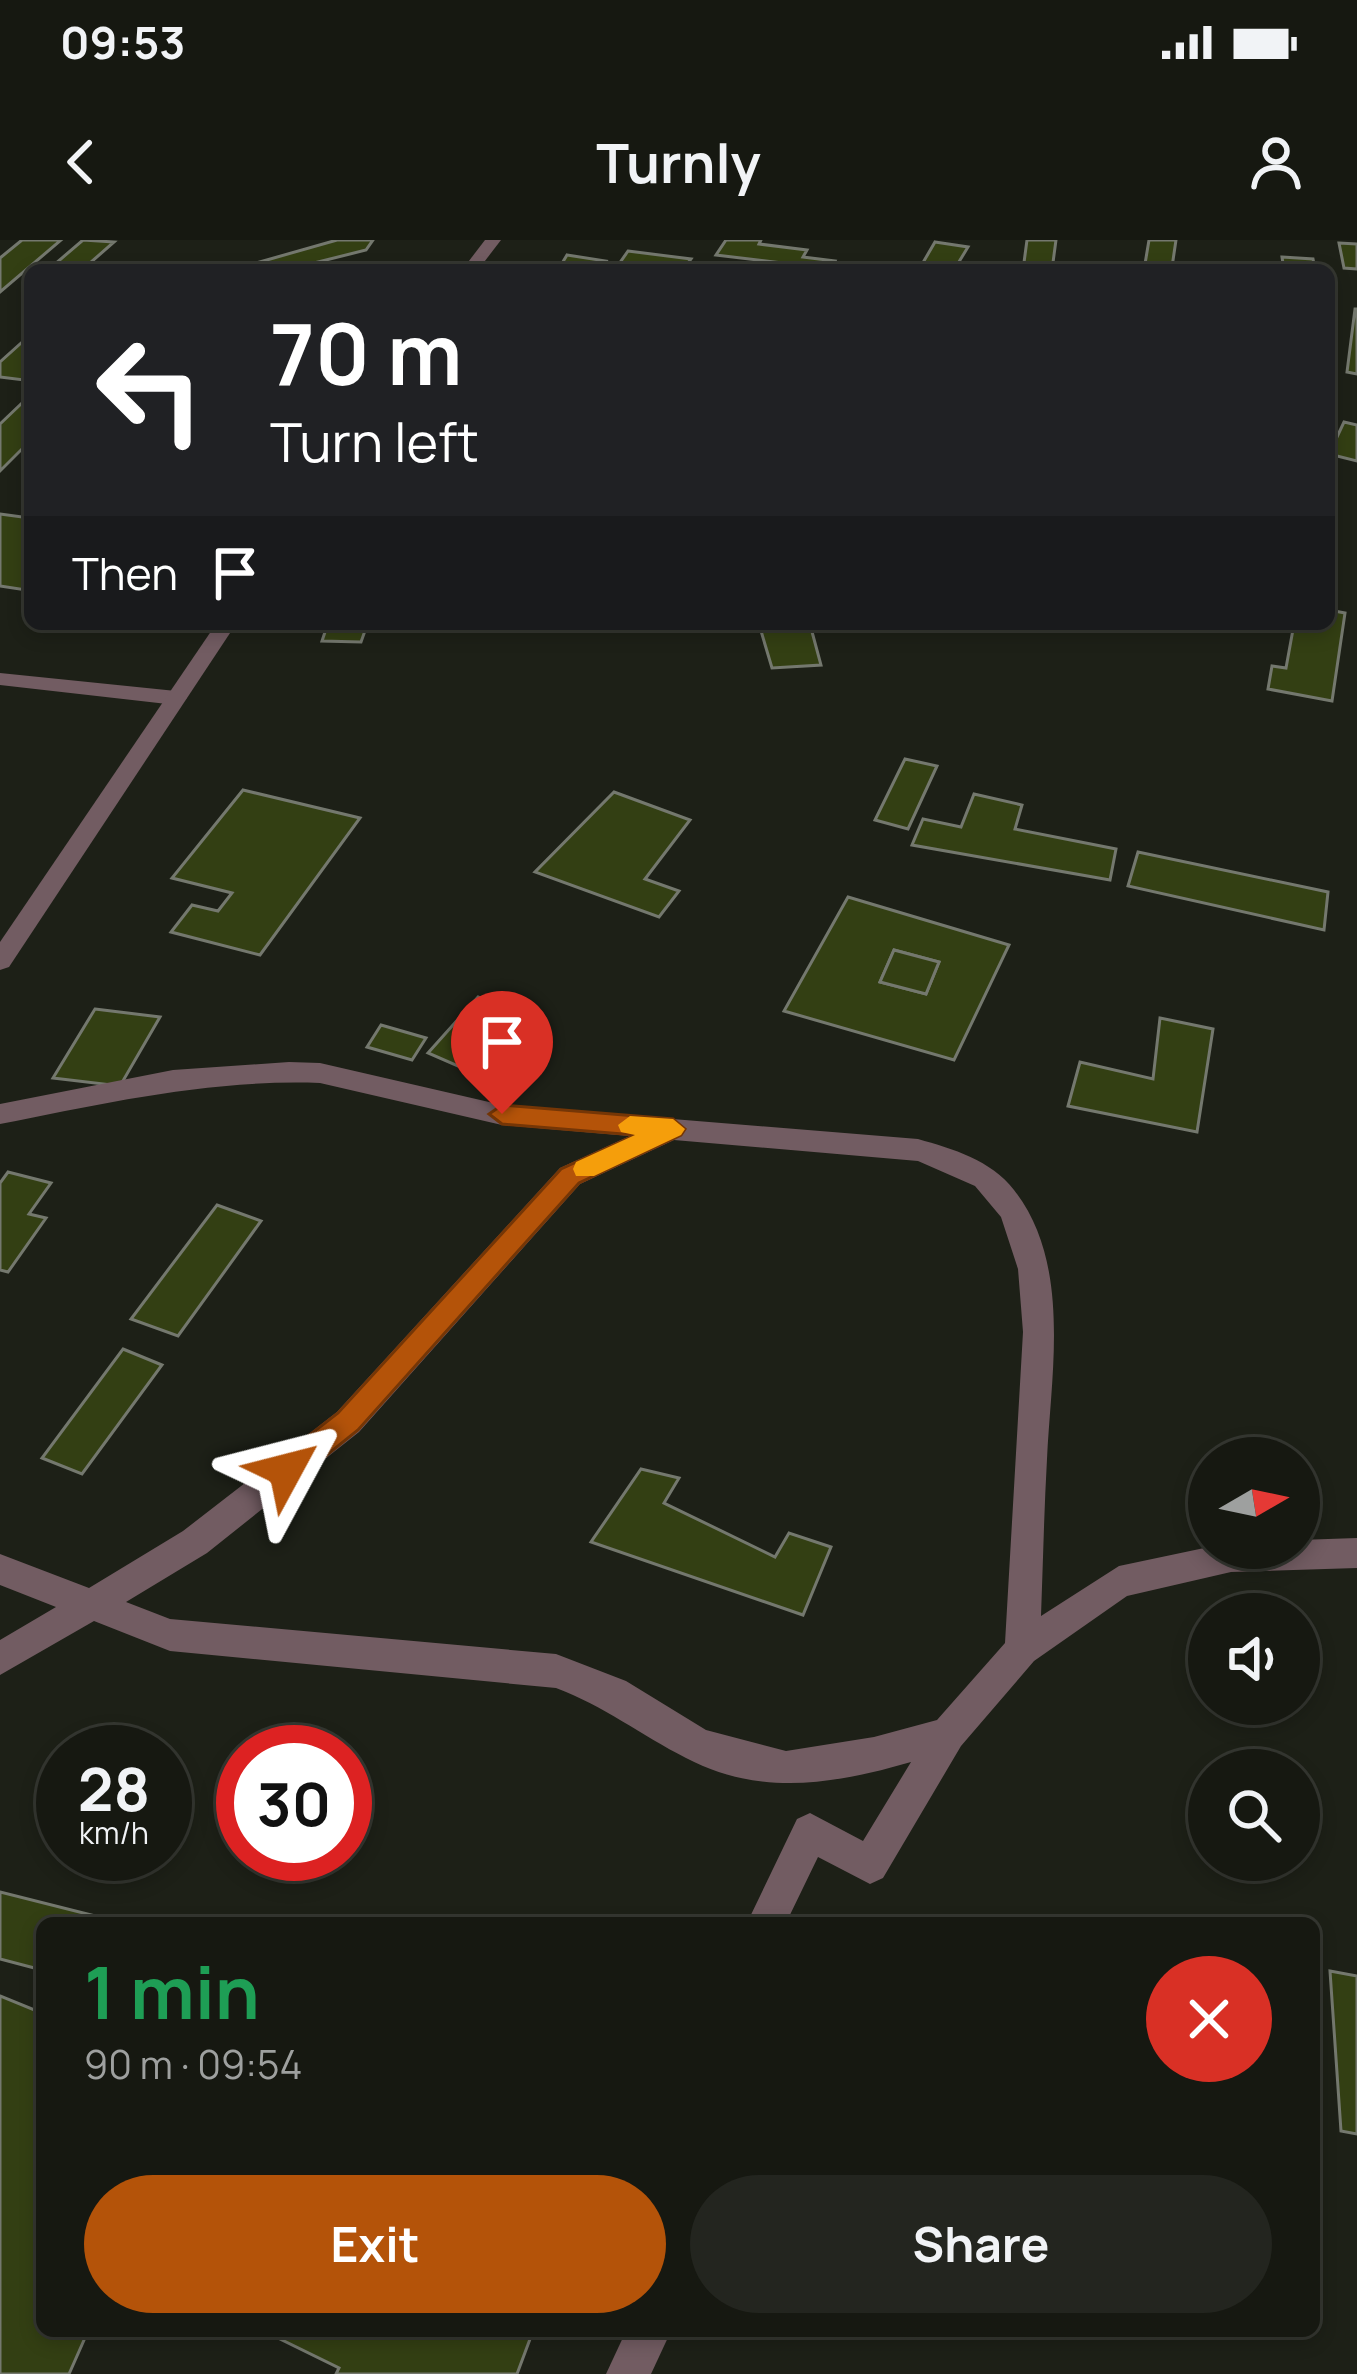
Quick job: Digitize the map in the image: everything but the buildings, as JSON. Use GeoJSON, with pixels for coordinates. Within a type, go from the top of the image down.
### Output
{"type":"FeatureCollection","features":[{"type":"Feature","properties":{"kind":"street"},"geometry":{"type":"LineString","coordinates":[[475,264],[493,240]]}},
{"type":"Feature","properties":{"kind":"street"},"geometry":{"type":"LineString","coordinates":[[0,961],[222,630]]}},
{"type":"Feature","properties":{"kind":"street"},"geometry":{"type":"LineString","coordinates":[[0,679],[176,698]]}},
{"type":"Feature","properties":{"kind":"street"},"geometry":{"type":"LineString","coordinates":[[0,1114],[173,1080],[320,1073],[502,1114],[918,1150],[960,1161],[983,1176],[1014,1211],[1028,1252],[1038,1327],[1022,1649]]}},
{"type":"Feature","properties":{"kind":"street"},"geometry":{"type":"LineString","coordinates":[[0,1659],[195,1542],[348,1422],[570,1176],[673,1129]]}},
{"type":"Feature","properties":{"kind":"street"},"geometry":{"type":"LineString","coordinates":[[769,1917],[810,1832],[869,1865],[948,1734],[1022,1649],[1119,1582],[1231,1557],[1357,1553]]}},
{"type":"Feature","properties":{"kind":"street"},"geometry":{"type":"LineString","coordinates":[[0,1569],[170,1635],[556,1671],[614,1693],[699,1746],[786,1769],[874,1755],[948,1734]]}},
{"type":"Feature","properties":{"kind":"street"},"geometry":{"type":"LineString","coordinates":[[628,2374],[647,2337]]}},
{"type":"Feature","properties":{"kind":"slow traffic"},"geometry":{"type":"LineString","coordinates":[[585,1169],[673,1129],[630,1125]]}},
{"type":"Feature","properties":{"kind":"route"},"geometry":{"type":"LineString","coordinates":[[286,1470],[348,1422],[570,1176],[673,1129],[502,1114]]}}]}
